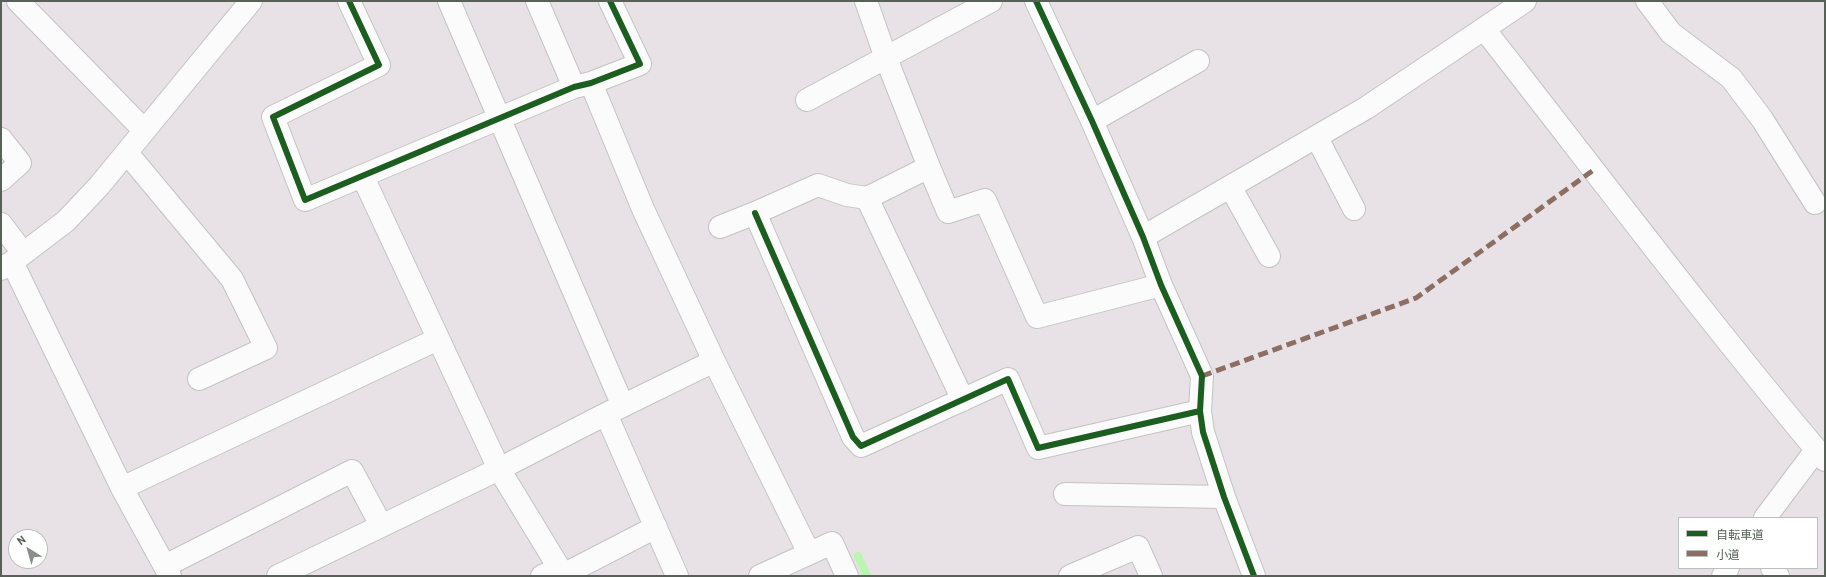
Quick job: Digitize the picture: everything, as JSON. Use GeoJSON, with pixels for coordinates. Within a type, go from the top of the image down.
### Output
{"type":"FeatureCollection","features":[{"type":"Feature","properties":{"kind":"street"},"geometry":{"type":"LineString","coordinates":[[18,1],[144,130]]}},
{"type":"Feature","properties":{"kind":"street"},"geometry":{"type":"LineString","coordinates":[[12,261],[66,221],[99,186],[251,1]]}},
{"type":"Feature","properties":{"kind":"street"},"geometry":{"type":"LineString","coordinates":[[349,1],[379,64],[273,117],[304,200],[362,177],[498,118],[640,64],[610,1]]}},
{"type":"Feature","properties":{"kind":"street"},"geometry":{"type":"LineString","coordinates":[[449,1],[498,118],[614,410],[656,527],[677,576]]}},
{"type":"Feature","properties":{"kind":"street"},"geometry":{"type":"LineString","coordinates":[[537,1],[583,85],[714,361],[809,553]]}},
{"type":"Feature","properties":{"kind":"street"},"geometry":{"type":"LineString","coordinates":[[866,1],[886,58],[948,212],[985,200],[1037,317],[1161,285]]}},
{"type":"Feature","properties":{"kind":"street"},"geometry":{"type":"LineString","coordinates":[[807,100],[991,1]]}},
{"type":"Feature","properties":{"kind":"street"},"geometry":{"type":"LineString","coordinates":[[1647,1],[1671,33],[1731,78],[1762,119],[1815,203]]}},
{"type":"Feature","properties":{"kind":"street"},"geometry":{"type":"LineString","coordinates":[[1039,2],[1092,121],[1161,285],[1202,376],[1200,411],[1203,432],[1224,497],[1254,576]]}},
{"type":"Feature","properties":{"kind":"street"},"geometry":{"type":"LineString","coordinates":[[1142,237],[1231,188],[1366,108],[1484,29],[1514,4]]}},
{"type":"Feature","properties":{"kind":"street"},"geometry":{"type":"LineString","coordinates":[[1484,29],[1595,170],[1677,279],[1821,455],[1766,517]]}},
{"type":"Feature","properties":{"kind":"street"},"geometry":{"type":"LineString","coordinates":[[1092,121],[1198,61]]}},
{"type":"Feature","properties":{"kind":"street"},"geometry":{"type":"LineString","coordinates":[[1316,138],[1354,209]]}},
{"type":"Feature","properties":{"kind":"street"},"geometry":{"type":"LineString","coordinates":[[1,140],[20,163],[1,180]]}},
{"type":"Feature","properties":{"kind":"street"},"geometry":{"type":"LineString","coordinates":[[127,153],[232,279],[266,348],[199,378]]}},
{"type":"Feature","properties":{"kind":"street"},"geometry":{"type":"LineString","coordinates":[[720,227],[818,185],[848,195],[867,198],[929,167]]}},
{"type":"Feature","properties":{"kind":"street"},"geometry":{"type":"LineString","coordinates":[[362,177],[500,469],[557,576],[656,527]]}},
{"type":"Feature","properties":{"kind":"street"},"geometry":{"type":"LineString","coordinates":[[1231,188],[1269,256]]}},
{"type":"Feature","properties":{"kind":"street"},"geometry":{"type":"LineString","coordinates":[[867,198],[963,400]]}},
{"type":"Feature","properties":{"kind":"street"},"geometry":{"type":"LineString","coordinates":[[755,213],[853,437],[861,446],[1008,379],[1038,448],[1200,411]]}},
{"type":"Feature","properties":{"kind":"street"},"geometry":{"type":"LineString","coordinates":[[1,224],[12,261],[122,488],[167,571],[352,471],[381,525]]}},
{"type":"Feature","properties":{"kind":"street"},"geometry":{"type":"LineString","coordinates":[[122,488],[438,340]]}},
{"type":"Feature","properties":{"kind":"street"},"geometry":{"type":"LineString","coordinates":[[278,576],[381,525],[500,469],[614,410],[714,361]]}},
{"type":"Feature","properties":{"kind":"street"},"geometry":{"type":"LineString","coordinates":[[1065,494],[1224,497]]}},
{"type":"Feature","properties":{"kind":"street"},"geometry":{"type":"LineString","coordinates":[[760,576],[832,543],[847,576]]}},
{"type":"Feature","properties":{"kind":"street"},"geometry":{"type":"LineString","coordinates":[[1070,576],[1138,547],[1151,576]]}},
{"type":"Feature","properties":{"kind":"waterway"},"geometry":{"type":"LineString","coordinates":[[858,556],[867,576]]}},
{"type":"Feature","properties":{"kind":"marked path"},"geometry":{"type":"LineString","coordinates":[[1202,376],[1416,298],[1595,169]]}},
{"type":"Feature","properties":{"kind":"cycle path"},"geometry":{"type":"LineString","coordinates":[[349,1],[379,65],[273,117],[305,200],[574,87],[591,83],[640,64],[610,1]]}},
{"type":"Feature","properties":{"kind":"cycle path"},"geometry":{"type":"LineString","coordinates":[[1036,1],[1092,121],[1143,237],[1161,285],[1202,376],[1200,411],[1203,432],[1224,497],[1254,576]]}},
{"type":"Feature","properties":{"kind":"cycle path"},"geometry":{"type":"LineString","coordinates":[[755,213],[853,437],[861,446],[1008,379],[1038,448],[1200,411]]}}]}
